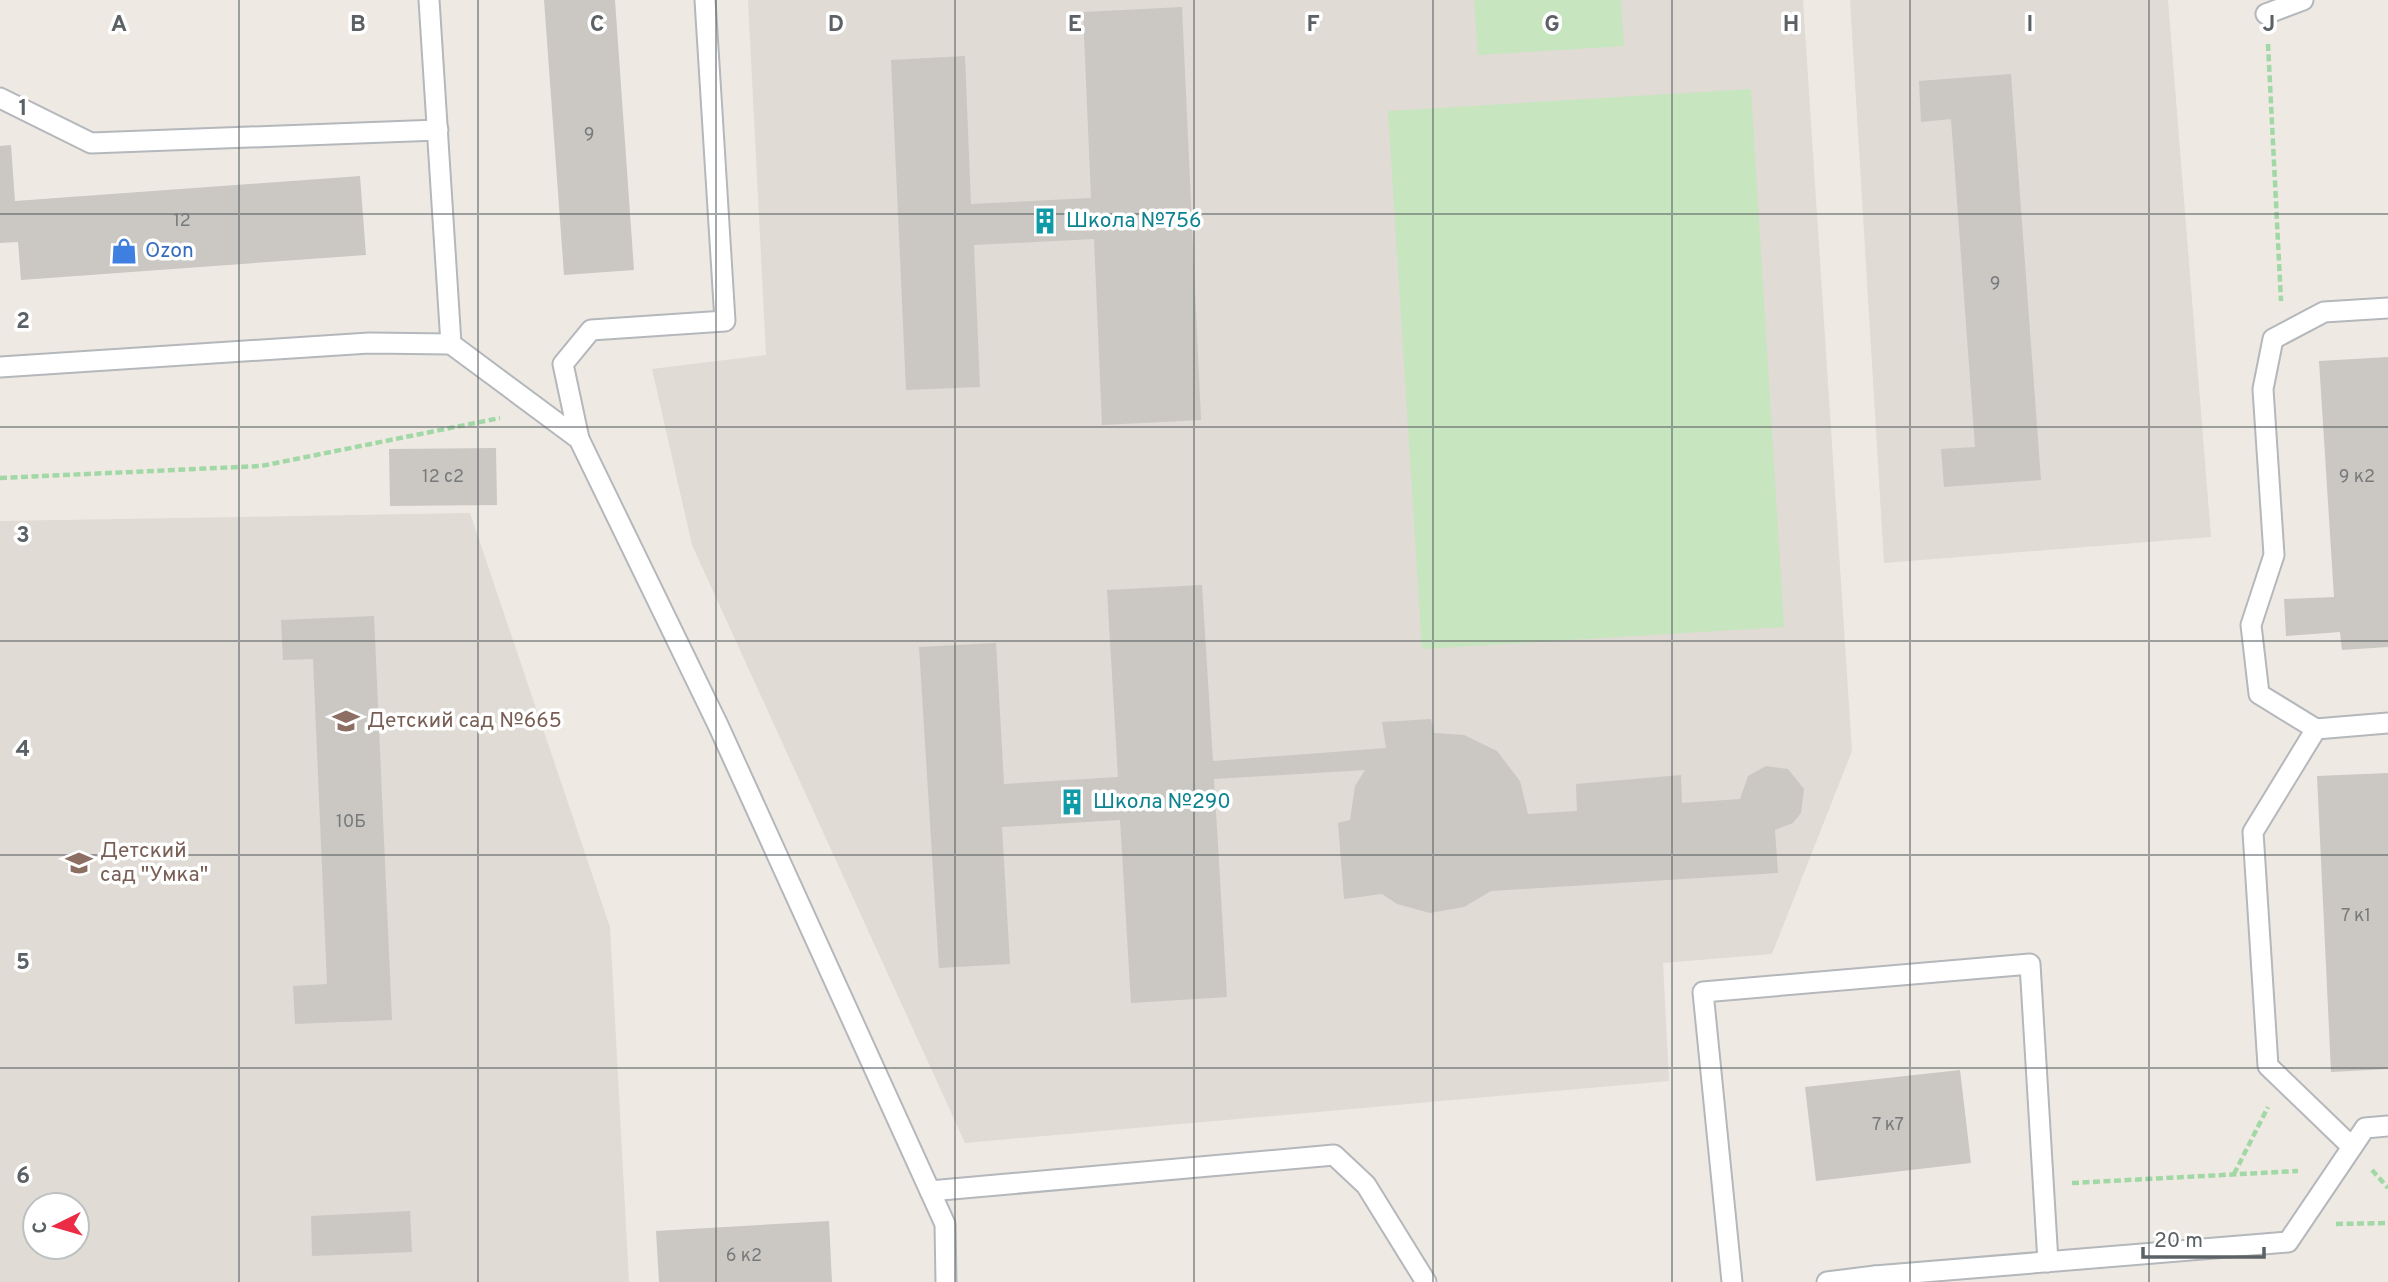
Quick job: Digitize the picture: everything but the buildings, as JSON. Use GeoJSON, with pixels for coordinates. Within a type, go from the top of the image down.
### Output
{"type":"FeatureCollection","features":[{"type":"Feature","properties":{"kind":"lane"},"geometry":{"type":"LineString","coordinates":[[429,0],[451,344]]}},
{"type":"Feature","properties":{"kind":"lane"},"geometry":{"type":"LineString","coordinates":[[705,0],[725,321],[591,330],[563,364],[579,439],[718,725],[945,1224],[946,1282]]}},
{"type":"Feature","properties":{"kind":"lane"},"geometry":{"type":"LineString","coordinates":[[2266,14],[2303,0]]}},
{"type":"Feature","properties":{"kind":"lane"},"geometry":{"type":"LineString","coordinates":[[0,98],[91,143],[438,130]]}},
{"type":"Feature","properties":{"kind":"lane"},"geometry":{"type":"LineString","coordinates":[[2388,309],[2324,312],[2273,339],[2263,389],[2274,555],[2251,625],[2259,694],[2316,729],[2388,723]]}},
{"type":"Feature","properties":{"kind":"lane"},"geometry":{"type":"LineString","coordinates":[[0,367],[369,343],[451,344],[579,439]]}},
{"type":"Feature","properties":{"kind":"lane"},"geometry":{"type":"LineString","coordinates":[[2316,729],[2253,832],[2268,1066],[2352,1147]]}},
{"type":"Feature","properties":{"kind":"lane"},"geometry":{"type":"LineString","coordinates":[[1732,1282],[1703,992],[2030,964],[2048,1262]]}},
{"type":"Feature","properties":{"kind":"lane"},"geometry":{"type":"LineString","coordinates":[[1827,1282],[2288,1242],[2365,1128],[2388,1126]]}},
{"type":"Feature","properties":{"kind":"lane"},"geometry":{"type":"LineString","coordinates":[[930,1191],[1334,1154],[1366,1185],[1426,1282]]}},
{"type":"Feature","properties":{"kind":"path"},"geometry":{"type":"LineString","coordinates":[[2266,14],[2283,334]]}},
{"type":"Feature","properties":{"kind":"path"},"geometry":{"type":"LineString","coordinates":[[0,478],[261,466],[539,409]]}},
{"type":"Feature","properties":{"kind":"path"},"geometry":{"type":"LineString","coordinates":[[2233,1174],[2282,1080]]}},
{"type":"Feature","properties":{"kind":"path"},"geometry":{"type":"LineString","coordinates":[[2044,1185],[2338,1169]]}},
{"type":"Feature","properties":{"kind":"path"},"geometry":{"type":"LineString","coordinates":[[2299,1226],[2388,1223]]}},
{"type":"Feature","properties":{"kind":"shaded area"},"geometry":{"type":"Polygon","coordinates":[[[748,0],[1803,0],[1852,751],[1772,954],[1663,963],[1669,1081],[965,1143],[692,545],[652,369],[766,355],[748,0]]]}},
{"type":"Feature","properties":{"kind":"shaded area"},"geometry":{"type":"Polygon","coordinates":[[[1850,0],[2168,0],[2211,537],[1884,563],[1850,0]]]}},
{"type":"Feature","properties":{"kind":"shaded area","name":"Детский сад №665"},"geometry":{"type":"Polygon","coordinates":[[[470,513],[610,927],[629,1282],[0,1282],[0,521],[470,513]]]}},
{"type":"Feature","properties":{"kind":"green space"},"geometry":{"type":"Polygon","coordinates":[[[1474,0],[1621,0],[1624,46],[1478,55],[1474,0]]]}},
{"type":"Feature","properties":{"kind":"green space"},"geometry":{"type":"Polygon","coordinates":[[[1751,89],[1784,627],[1422,649],[1388,111],[1751,89]]]}},
{"type":"Feature","properties":{"kind":"place","name":"Школа №756"},"geometry":{"type":"Point","coordinates":[1045,221]}},
{"type":"Feature","properties":{"kind":"place","name":"Ozon"},"geometry":{"type":"Point","coordinates":[124,251]}},
{"type":"Feature","properties":{"kind":"place","name":"Детский сад №665"},"geometry":{"type":"Point","coordinates":[346,721]}},
{"type":"Feature","properties":{"kind":"place","name":"Школа №290"},"geometry":{"type":"Point","coordinates":[1072,802]}},
{"type":"Feature","properties":{"kind":"place","name":"Детский сад \"Умка\""},"geometry":{"type":"Point","coordinates":[79,863]}}]}
